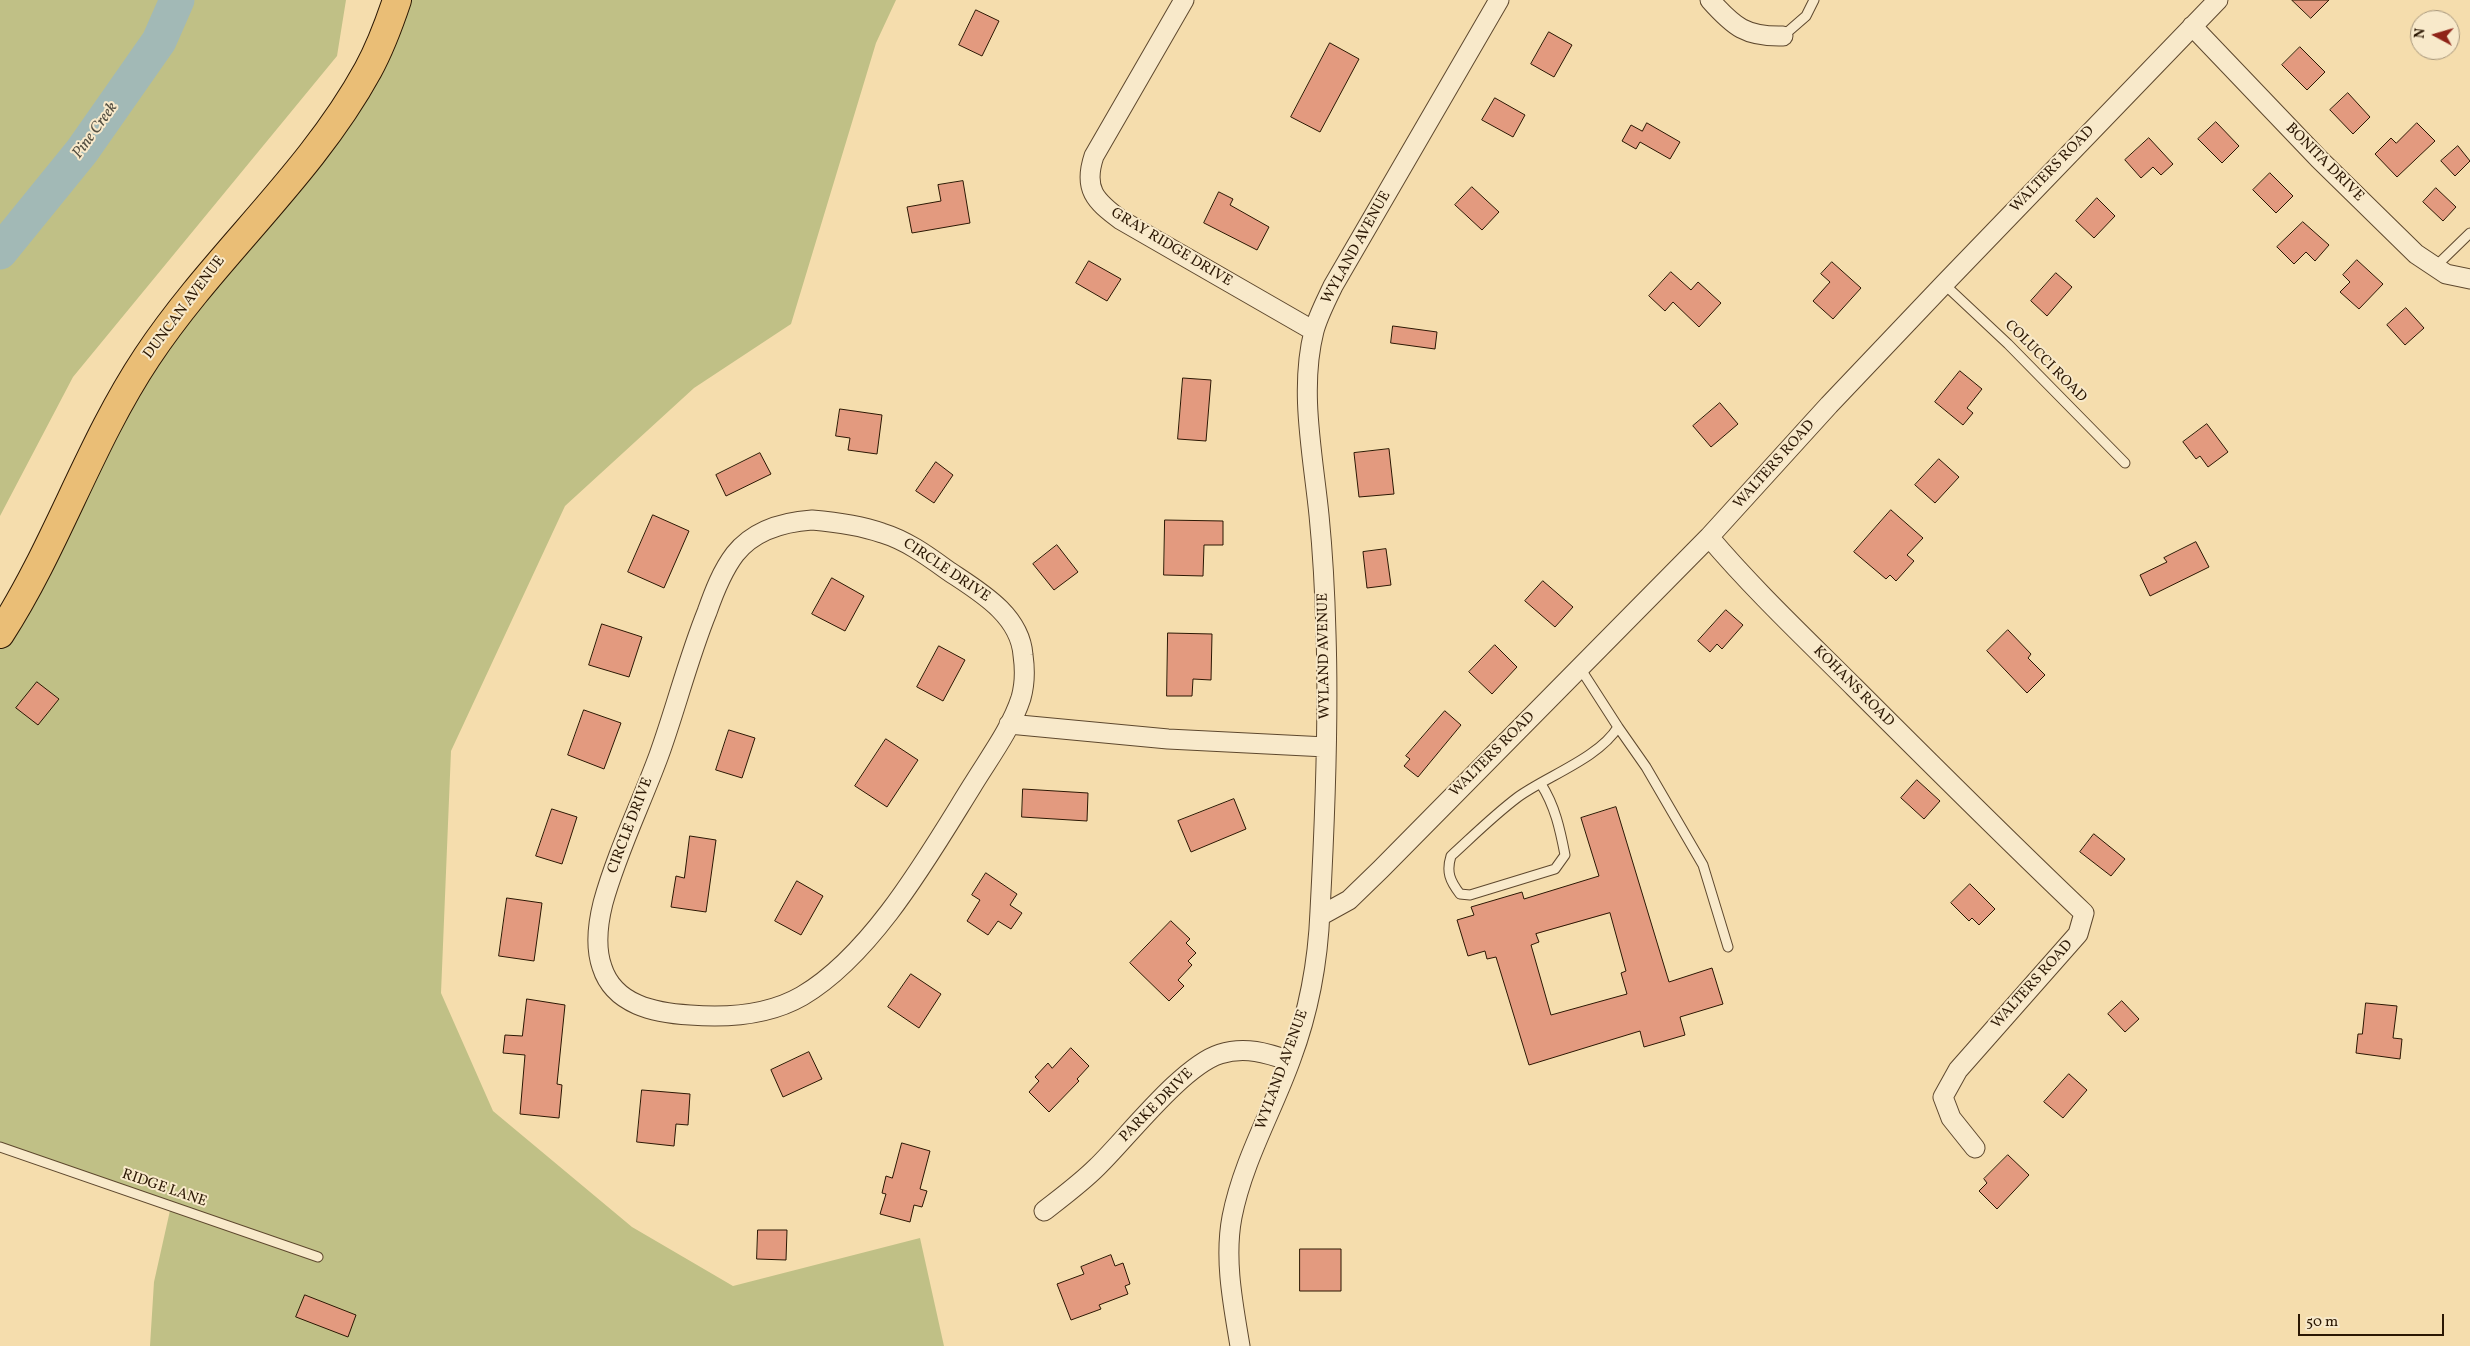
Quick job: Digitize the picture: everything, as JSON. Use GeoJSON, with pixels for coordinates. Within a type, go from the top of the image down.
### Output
{"type":"FeatureCollection","features":[{"type":"Feature","properties":{"kind":"main road","name":"DUNCAN AVENUE"},"geometry":{"type":"LineString","coordinates":[[0,634],[47,552],[83,475],[146,358],[205,277],[294,175],[340,116],[368,70],[386,33],[397,0]]}},
{"type":"Feature","properties":{"kind":"street","name":"GRAY RIDGE DRIVE"},"geometry":{"type":"LineString","coordinates":[[1184,0],[1094,156],[1089,175],[1090,188],[1102,206],[1121,220],[1314,331]]}},
{"type":"Feature","properties":{"kind":"street","name":"WYLAND AVENUE"},"geometry":{"type":"LineString","coordinates":[[1240,1346],[1230,1265],[1232,1219],[1251,1155],[1290,1061],[1306,1016],[1317,952],[1320,916],[1326,747],[1324,570],[1309,408],[1310,356],[1314,331],[1333,286],[1499,0]]}},
{"type":"Feature","properties":{"kind":"street"},"geometry":{"type":"LineString","coordinates":[[1710,0],[1726,18],[1741,30],[1765,37],[1783,36]]}},
{"type":"Feature","properties":{"kind":"street","name":"WALTERS ROAD"},"geometry":{"type":"LineString","coordinates":[[1320,916],[1349,900],[1709,537],[1829,405],[2218,0]]}},
{"type":"Feature","properties":{"kind":"street","name":"BONITA DRIVE"},"geometry":{"type":"LineString","coordinates":[[2192,26],[2319,159],[2416,254],[2446,274],[2470,278]]}},
{"type":"Feature","properties":{"kind":"street","name":"CIRCLE DRIVE"},"geometry":{"type":"LineString","coordinates":[[794,521],[831,522],[858,526],[903,541],[978,590],[1005,615],[1021,639],[1024,672],[1023,690],[1009,724],[921,868],[892,908],[852,954],[823,981],[801,997],[777,1007],[731,1016],[672,1014],[650,1010],[636,1004],[612,986],[602,966],[598,942],[603,905],[612,873],[660,752],[711,600],[736,553],[755,537],[779,525],[794,521]]}},
{"type":"Feature","properties":{"kind":"street","name":"KOHANS ROAD"},"geometry":{"type":"LineString","coordinates":[[1709,537],[1733,565],[2000,834]]}},
{"type":"Feature","properties":{"kind":"street"},"geometry":{"type":"LineString","coordinates":[[1009,724],[1168,739],[1326,747]]}},
{"type":"Feature","properties":{"kind":"street","name":"WALTERS ROAD"},"geometry":{"type":"LineString","coordinates":[[1975,1148],[1951,1118],[1943,1097],[1958,1070],[2078,934],[2084,913],[2000,834]]}},
{"type":"Feature","properties":{"kind":"street","name":"PARKE DRIVE"},"geometry":{"type":"LineString","coordinates":[[1044,1210],[1082,1182],[1163,1098],[1203,1062],[1219,1054],[1245,1050],[1268,1053],[1290,1061]]}},
{"type":"Feature","properties":{"kind":"lane"},"geometry":{"type":"LineString","coordinates":[[1783,36],[1806,16],[1814,0]]}},
{"type":"Feature","properties":{"kind":"lane"},"geometry":{"type":"LineString","coordinates":[[2434,267],[2470,233]]}},
{"type":"Feature","properties":{"kind":"lane","name":"COLUCCI ROAD"},"geometry":{"type":"LineString","coordinates":[[1944,284],[2008,344],[2125,463]]}},
{"type":"Feature","properties":{"kind":"lane"},"geometry":{"type":"LineString","coordinates":[[1580,668],[1646,767],[1703,866],[1728,948]]}},
{"type":"Feature","properties":{"kind":"lane"},"geometry":{"type":"LineString","coordinates":[[1541,784],[1550,799],[1560,829],[1565,855],[1554,869],[1470,895],[1460,894],[1454,886],[1447,868],[1451,856],[1519,796],[1541,784],[1612,737],[1618,727]]}},
{"type":"Feature","properties":{"kind":"lane","name":"RIDGE LANE"},"geometry":{"type":"LineString","coordinates":[[0,1147],[318,1257]]}},
{"type":"Feature","properties":{"kind":"green space"},"geometry":{"type":"Polygon","coordinates":[[[0,0],[346,0],[337,56],[73,377],[0,516],[0,0]]]}},
{"type":"Feature","properties":{"kind":"green space"},"geometry":{"type":"Polygon","coordinates":[[[397,0],[896,0],[876,43],[791,324],[694,388],[565,506],[451,751],[441,993],[493,1111],[632,1227],[733,1286],[920,1238],[944,1346],[150,1346],[154,1282],[171,1206],[0,1147],[0,634],[117,409],[294,175],[397,0]]]}},
{"type":"Feature","properties":{"kind":"building"},"geometry":{"type":"Polygon","coordinates":[[[2292,0],[2329,0],[2311,18],[2292,0]]]}},
{"type":"Feature","properties":{"kind":"building"},"geometry":{"type":"Polygon","coordinates":[[[976,10],[999,21],[982,56],[959,45],[976,10]]]}},
{"type":"Feature","properties":{"kind":"building"},"geometry":{"type":"Polygon","coordinates":[[[1549,32],[1572,45],[1554,77],[1531,64],[1549,32]]]}},
{"type":"Feature","properties":{"kind":"building"},"geometry":{"type":"Polygon","coordinates":[[[1330,43],[1359,59],[1320,132],[1291,117],[1330,43]]]}},
{"type":"Feature","properties":{"kind":"building"},"geometry":{"type":"Polygon","coordinates":[[[2300,47],[2325,72],[2307,90],[2282,65],[2300,47]]]}},
{"type":"Feature","properties":{"kind":"building"},"geometry":{"type":"Polygon","coordinates":[[[2348,93],[2370,117],[2353,134],[2330,110],[2348,93]]]}},
{"type":"Feature","properties":{"kind":"building"},"geometry":{"type":"Polygon","coordinates":[[[1495,98],[1525,115],[1513,137],[1482,120],[1495,98]]]}},
{"type":"Feature","properties":{"kind":"building"},"geometry":{"type":"Polygon","coordinates":[[[2216,122],[2239,146],[2222,163],[2198,139],[2216,122]]]}},
{"type":"Feature","properties":{"kind":"building"},"geometry":{"type":"Polygon","coordinates":[[[1647,123],[1680,142],[1670,159],[1640,142],[1636,149],[1622,141],[1631,125],[1642,131],[1647,123]]]}},
{"type":"Feature","properties":{"kind":"building"},"geometry":{"type":"Polygon","coordinates":[[[2417,123],[2435,141],[2397,177],[2375,154],[2391,138],[2396,143],[2417,123]]]}},
{"type":"Feature","properties":{"kind":"building"},"geometry":{"type":"Polygon","coordinates":[[[2149,138],[2173,164],[2161,175],[2153,167],[2141,178],[2125,160],[2149,138]]]}},
{"type":"Feature","properties":{"kind":"building"},"geometry":{"type":"Polygon","coordinates":[[[2458,146],[2470,161],[2455,176],[2441,161],[2458,146]]]}},
{"type":"Feature","properties":{"kind":"building"},"geometry":{"type":"Polygon","coordinates":[[[2270,173],[2293,196],[2276,213],[2253,190],[2270,173]]]}},
{"type":"Feature","properties":{"kind":"building"},"geometry":{"type":"Polygon","coordinates":[[[963,181],[970,223],[912,233],[907,207],[941,201],[938,185],[963,181]]]}},
{"type":"Feature","properties":{"kind":"building"},"geometry":{"type":"Polygon","coordinates":[[[1472,187],[1499,212],[1482,230],[1455,205],[1472,187]]]}},
{"type":"Feature","properties":{"kind":"building"},"geometry":{"type":"Polygon","coordinates":[[[2436,188],[2456,207],[2443,221],[2423,202],[2436,188]]]}},
{"type":"Feature","properties":{"kind":"building"},"geometry":{"type":"Polygon","coordinates":[[[1219,192],[1233,199],[1230,205],[1269,227],[1257,250],[1204,223],[1219,192]]]}},
{"type":"Feature","properties":{"kind":"building"},"geometry":{"type":"Polygon","coordinates":[[[2097,198],[2115,216],[2094,238],[2076,221],[2097,198]]]}},
{"type":"Feature","properties":{"kind":"building"},"geometry":{"type":"Polygon","coordinates":[[[2303,222],[2329,245],[2315,261],[2306,252],[2294,264],[2277,247],[2303,222]]]}},
{"type":"Feature","properties":{"kind":"building"},"geometry":{"type":"Polygon","coordinates":[[[2357,260],[2383,284],[2359,309],[2340,292],[2350,282],[2343,275],[2357,260]]]}},
{"type":"Feature","properties":{"kind":"building"},"geometry":{"type":"Polygon","coordinates":[[[1089,261],[1121,279],[1107,301],[1076,283],[1089,261]]]}},
{"type":"Feature","properties":{"kind":"building"},"geometry":{"type":"Polygon","coordinates":[[[1832,262],[1861,288],[1833,319],[1813,301],[1830,282],[1821,274],[1832,262]]]}},
{"type":"Feature","properties":{"kind":"building"},"geometry":{"type":"Polygon","coordinates":[[[1671,272],[1691,290],[1698,282],[1721,303],[1699,327],[1673,302],[1665,311],[1649,296],[1671,272]]]}},
{"type":"Feature","properties":{"kind":"building"},"geometry":{"type":"Polygon","coordinates":[[[2056,273],[2072,287],[2047,316],[2031,301],[2056,273]]]}},
{"type":"Feature","properties":{"kind":"building"},"geometry":{"type":"Polygon","coordinates":[[[2406,308],[2424,328],[2405,345],[2387,325],[2406,308]]]}},
{"type":"Feature","properties":{"kind":"building"},"geometry":{"type":"Polygon","coordinates":[[[1393,326],[1437,332],[1435,349],[1391,343],[1393,326]]]}},
{"type":"Feature","properties":{"kind":"building"},"geometry":{"type":"Polygon","coordinates":[[[1960,371],[1982,389],[1967,408],[1973,413],[1963,425],[1935,402],[1960,371]]]}},
{"type":"Feature","properties":{"kind":"building"},"geometry":{"type":"Polygon","coordinates":[[[1183,378],[1211,380],[1206,441],[1178,439],[1183,378]]]}},
{"type":"Feature","properties":{"kind":"building"},"geometry":{"type":"Polygon","coordinates":[[[1720,403],[1738,424],[1711,447],[1693,426],[1720,403]]]}},
{"type":"Feature","properties":{"kind":"building"},"geometry":{"type":"Polygon","coordinates":[[[840,409],[882,415],[877,454],[848,450],[850,438],[836,436],[840,409]]]}},
{"type":"Feature","properties":{"kind":"building"},"geometry":{"type":"Polygon","coordinates":[[[2207,424],[2228,452],[2208,467],[2200,456],[2196,459],[2183,442],[2207,424]]]}},
{"type":"Feature","properties":{"kind":"building"},"geometry":{"type":"Polygon","coordinates":[[[1389,449],[1394,494],[1359,497],[1354,453],[1389,449]]]}},
{"type":"Feature","properties":{"kind":"building"},"geometry":{"type":"Polygon","coordinates":[[[760,453],[771,474],[726,496],[716,475],[760,453]]]}},
{"type":"Feature","properties":{"kind":"building"},"geometry":{"type":"Polygon","coordinates":[[[1939,459],[1959,477],[1935,503],[1915,485],[1939,459]]]}},
{"type":"Feature","properties":{"kind":"building"},"geometry":{"type":"Polygon","coordinates":[[[936,462],[953,475],[934,503],[916,491],[936,462]]]}},
{"type":"Feature","properties":{"kind":"building"},"geometry":{"type":"Polygon","coordinates":[[[1891,510],[1923,538],[1907,555],[1914,561],[1896,581],[1890,575],[1886,579],[1854,552],[1891,510]]]}},
{"type":"Feature","properties":{"kind":"building"},"geometry":{"type":"Polygon","coordinates":[[[653,515],[689,531],[664,588],[628,572],[653,515]]]}},
{"type":"Feature","properties":{"kind":"building"},"geometry":{"type":"Polygon","coordinates":[[[1165,520],[1223,521],[1223,545],[1204,545],[1203,576],[1164,575],[1165,520]]]}},
{"type":"Feature","properties":{"kind":"building"},"geometry":{"type":"Polygon","coordinates":[[[2196,542],[2209,567],[2150,596],[2140,575],[2167,562],[2164,558],[2196,542]]]}},
{"type":"Feature","properties":{"kind":"building"},"geometry":{"type":"Polygon","coordinates":[[[1057,545],[1078,572],[1054,590],[1033,564],[1057,545]]]}},
{"type":"Feature","properties":{"kind":"building"},"geometry":{"type":"Polygon","coordinates":[[[1386,549],[1391,585],[1367,588],[1363,552],[1386,549]]]}},
{"type":"Feature","properties":{"kind":"building"},"geometry":{"type":"Polygon","coordinates":[[[832,578],[864,596],[845,631],[812,614],[832,578]]]}},
{"type":"Feature","properties":{"kind":"building"},"geometry":{"type":"Polygon","coordinates":[[[1543,581],[1573,607],[1555,627],[1525,601],[1543,581]]]}},
{"type":"Feature","properties":{"kind":"building"},"geometry":{"type":"Polygon","coordinates":[[[1726,610],[1743,625],[1722,649],[1717,644],[1710,652],[1698,641],[1726,610]]]}},
{"type":"Feature","properties":{"kind":"building"},"geometry":{"type":"Polygon","coordinates":[[[602,624],[642,637],[629,677],[589,665],[602,624]]]}},
{"type":"Feature","properties":{"kind":"building"},"geometry":{"type":"Polygon","coordinates":[[[2008,630],[2031,654],[2028,658],[2045,675],[2027,693],[1987,651],[2008,630]]]}},
{"type":"Feature","properties":{"kind":"building"},"geometry":{"type":"Polygon","coordinates":[[[1168,633],[1212,634],[1211,680],[1193,679],[1192,696],[1167,696],[1168,633]]]}},
{"type":"Feature","properties":{"kind":"building"},"geometry":{"type":"Polygon","coordinates":[[[1495,645],[1517,667],[1492,694],[1469,672],[1495,645]]]}},
{"type":"Feature","properties":{"kind":"building"},"geometry":{"type":"Polygon","coordinates":[[[939,646],[965,660],[943,701],[917,687],[939,646]]]}},
{"type":"Feature","properties":{"kind":"building"},"geometry":{"type":"Polygon","coordinates":[[[37,682],[59,699],[38,725],[16,708],[37,682]]]}},
{"type":"Feature","properties":{"kind":"building"},"geometry":{"type":"Polygon","coordinates":[[[584,710],[621,723],[604,769],[568,755],[584,710]]]}},
{"type":"Feature","properties":{"kind":"building"},"geometry":{"type":"Polygon","coordinates":[[[1445,711],[1461,725],[1418,777],[1404,766],[1410,759],[1406,756],[1445,711]]]}},
{"type":"Feature","properties":{"kind":"building"},"geometry":{"type":"Polygon","coordinates":[[[729,730],[755,738],[742,778],[716,770],[729,730]]]}},
{"type":"Feature","properties":{"kind":"building"},"geometry":{"type":"Polygon","coordinates":[[[886,739],[918,760],[887,807],[855,786],[886,739]]]}},
{"type":"Feature","properties":{"kind":"building"},"geometry":{"type":"Polygon","coordinates":[[[1917,780],[1940,801],[1924,819],[1901,798],[1917,780]]]}},
{"type":"Feature","properties":{"kind":"building"},"geometry":{"type":"Polygon","coordinates":[[[1023,789],[1088,793],[1087,821],[1022,817],[1023,789]]]}},
{"type":"Feature","properties":{"kind":"building"},"geometry":{"type":"Polygon","coordinates":[[[1234,799],[1246,829],[1191,852],[1178,821],[1234,799]]]}},
{"type":"Feature","properties":{"kind":"building"},"geometry":{"type":"Polygon","coordinates":[[[1616,807],[1669,982],[1712,968],[1723,1004],[1680,1017],[1685,1035],[1644,1047],[1640,1031],[1529,1065],[1496,957],[1487,959],[1485,951],[1468,956],[1457,920],[1474,915],[1471,907],[1522,892],[1524,899],[1599,876],[1581,818],[1616,807]],[[1610,913],[1536,934],[1539,942],[1531,945],[1551,1015],[1627,994],[1621,973],[1626,971],[1610,913]]]}},
{"type":"Feature","properties":{"kind":"building"},"geometry":{"type":"Polygon","coordinates":[[[552,809],[577,817],[562,864],[536,856],[552,809]]]}},
{"type":"Feature","properties":{"kind":"building"},"geometry":{"type":"Polygon","coordinates":[[[2094,834],[2125,859],[2111,876],[2080,852],[2094,834]]]}},
{"type":"Feature","properties":{"kind":"building"},"geometry":{"type":"Polygon","coordinates":[[[690,836],[716,840],[706,912],[671,907],[676,876],[684,878],[690,836]]]}},
{"type":"Feature","properties":{"kind":"building"},"geometry":{"type":"Polygon","coordinates":[[[986,873],[1017,894],[1010,905],[1022,913],[1011,929],[998,921],[988,935],[967,921],[980,900],[972,895],[986,873]]]}},
{"type":"Feature","properties":{"kind":"building"},"geometry":{"type":"Polygon","coordinates":[[[797,881],[823,896],[801,935],[775,921],[797,881]]]}},
{"type":"Feature","properties":{"kind":"building"},"geometry":{"type":"Polygon","coordinates":[[[1970,884],[1995,909],[1979,925],[1972,918],[1969,921],[1951,903],[1970,884]]]}},
{"type":"Feature","properties":{"kind":"building"},"geometry":{"type":"Polygon","coordinates":[[[507,898],[542,903],[534,961],[499,956],[507,898]]]}},
{"type":"Feature","properties":{"kind":"building"},"geometry":{"type":"Polygon","coordinates":[[[1171,921],[1190,939],[1186,943],[1196,953],[1188,961],[1192,965],[1178,980],[1184,986],[1169,1001],[1130,963],[1171,921]]]}},
{"type":"Feature","properties":{"kind":"building"},"geometry":{"type":"Polygon","coordinates":[[[911,974],[941,994],[919,1028],[888,1007],[911,974]]]}},
{"type":"Feature","properties":{"kind":"building"},"geometry":{"type":"Polygon","coordinates":[[[527,999],[565,1005],[557,1084],[562,1085],[559,1118],[520,1114],[525,1055],[503,1053],[505,1035],[522,1036],[527,999]]]}},
{"type":"Feature","properties":{"kind":"building"},"geometry":{"type":"Polygon","coordinates":[[[2122,1001],[2139,1019],[2125,1032],[2108,1014],[2122,1001]]]}},
{"type":"Feature","properties":{"kind":"building"},"geometry":{"type":"Polygon","coordinates":[[[2366,1003],[2397,1006],[2393,1038],[2402,1039],[2400,1059],[2356,1053],[2358,1034],[2362,1034],[2366,1003]]]}},
{"type":"Feature","properties":{"kind":"building"},"geometry":{"type":"Polygon","coordinates":[[[1071,1048],[1089,1066],[1077,1079],[1079,1081],[1049,1112],[1029,1092],[1039,1081],[1035,1077],[1048,1063],[1052,1068],[1071,1048]]]}},
{"type":"Feature","properties":{"kind":"building"},"geometry":{"type":"Polygon","coordinates":[[[809,1052],[822,1079],[783,1097],[771,1070],[809,1052]]]}},
{"type":"Feature","properties":{"kind":"building"},"geometry":{"type":"Polygon","coordinates":[[[2069,1074],[2087,1090],[2063,1118],[2044,1102],[2069,1074]]]}},
{"type":"Feature","properties":{"kind":"building"},"geometry":{"type":"Polygon","coordinates":[[[642,1090],[690,1094],[688,1125],[676,1124],[674,1146],[637,1142],[642,1090]]]}},
{"type":"Feature","properties":{"kind":"building"},"geometry":{"type":"Polygon","coordinates":[[[902,1143],[930,1151],[920,1189],[927,1191],[922,1207],[914,1205],[910,1222],[880,1214],[886,1194],[882,1193],[886,1176],[892,1178],[902,1143]]]}},
{"type":"Feature","properties":{"kind":"building"},"geometry":{"type":"Polygon","coordinates":[[[2008,1155],[2029,1175],[1997,1209],[1979,1191],[1987,1183],[1984,1179],[2008,1155]]]}},
{"type":"Feature","properties":{"kind":"building"},"geometry":{"type":"Polygon","coordinates":[[[758,1230],[787,1230],[786,1260],[757,1259],[758,1230]]]}},
{"type":"Feature","properties":{"kind":"building"},"geometry":{"type":"Polygon","coordinates":[[[1300,1249],[1341,1249],[1341,1291],[1300,1291],[1300,1249]]]}},
{"type":"Feature","properties":{"kind":"building"},"geometry":{"type":"Polygon","coordinates":[[[1111,1255],[1115,1266],[1123,1263],[1130,1284],[1125,1286],[1128,1294],[1099,1305],[1101,1309],[1071,1320],[1057,1284],[1084,1274],[1081,1267],[1111,1255]]]}},
{"type":"Feature","properties":{"kind":"building"},"geometry":{"type":"Polygon","coordinates":[[[305,1295],[356,1315],[348,1337],[296,1317],[305,1295]]]}},
{"type":"Feature","properties":{"kind":"waterway","name":"Pine Creek"},"geometry":{"type":"LineString","coordinates":[[0,252],[82,151],[159,41],[177,0]]}}]}
